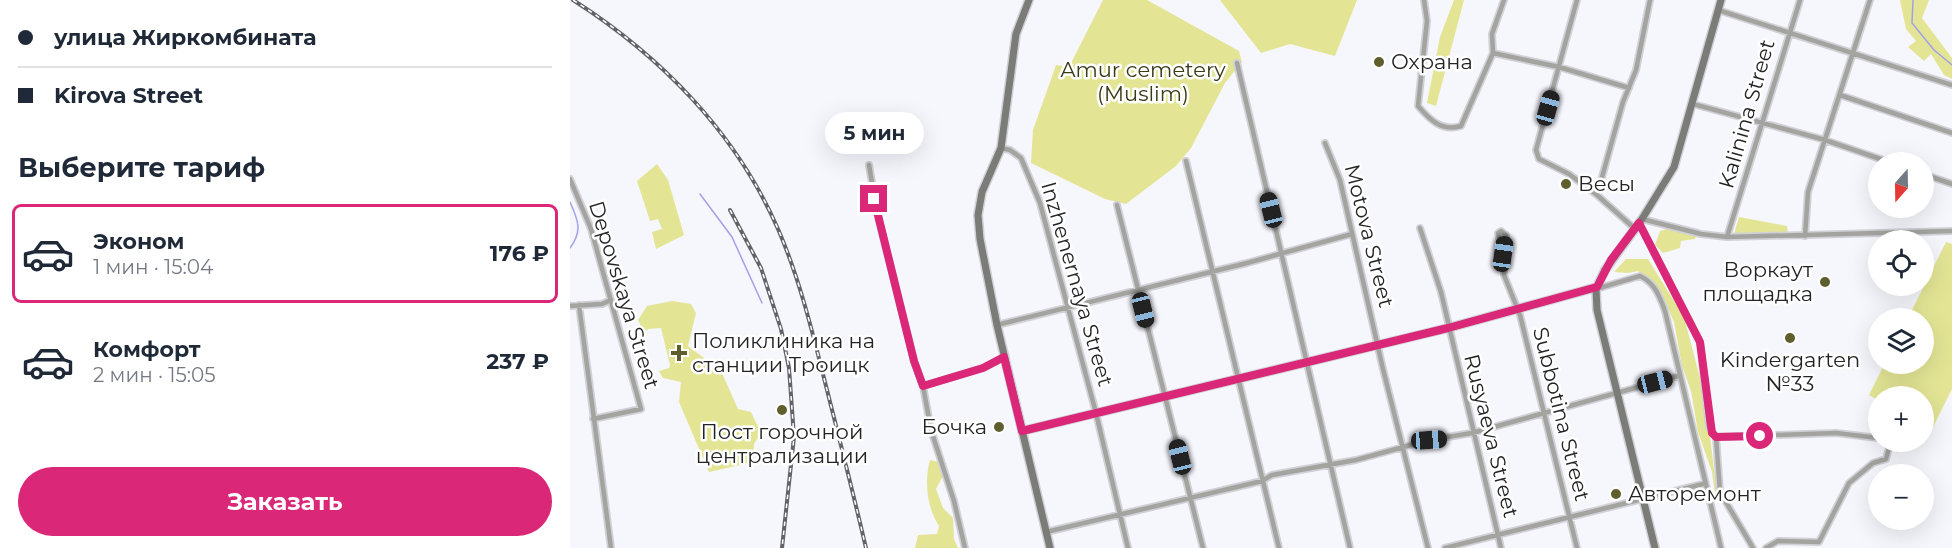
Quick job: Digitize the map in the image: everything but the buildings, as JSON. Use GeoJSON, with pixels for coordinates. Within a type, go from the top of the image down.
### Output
{"type":"FeatureCollection","features":[{"type":"Feature","properties":{"kind":"street"},"geometry":{"type":"LineString","coordinates":[[1029,0],[1016,34],[1000,148],[981,192],[978,215],[980,239],[997,325],[1050,548]]}},
{"type":"Feature","properties":{"kind":"street"},"geometry":{"type":"LineString","coordinates":[[1424,0],[1428,21],[1418,106],[1436,124],[1451,129],[1461,126],[1493,53],[1492,34],[1504,0]]}},
{"type":"Feature","properties":{"kind":"street"},"geometry":{"type":"LineString","coordinates":[[1577,0],[1536,150],[1539,159],[1567,173],[1638,223],[1727,237],[1952,231]]}},
{"type":"Feature","properties":{"kind":"street"},"geometry":{"type":"LineString","coordinates":[[1598,195],[1636,69],[1650,0]]}},
{"type":"Feature","properties":{"kind":"street"},"geometry":{"type":"LineString","coordinates":[[1655,548],[1597,310],[1597,288],[1674,167],[1721,0]]}},
{"type":"Feature","properties":{"kind":"street","name":"Kalinina Street"},"geometry":{"type":"LineString","coordinates":[[1727,237],[1788,31],[1800,0]]}},
{"type":"Feature","properties":{"kind":"street"},"geometry":{"type":"LineString","coordinates":[[1805,236],[1808,192],[1870,0]]}},
{"type":"Feature","properties":{"kind":"street"},"geometry":{"type":"LineString","coordinates":[[1718,10],[1952,85]]}},
{"type":"Feature","properties":{"kind":"street"},"geometry":{"type":"LineString","coordinates":[[1493,53],[1559,67],[1629,88]]}},
{"type":"Feature","properties":{"kind":"street"},"geometry":{"type":"LineString","coordinates":[[1237,63],[1350,548]]}},
{"type":"Feature","properties":{"kind":"street"},"geometry":{"type":"LineString","coordinates":[[1840,95],[1952,133]]}},
{"type":"Feature","properties":{"kind":"street"},"geometry":{"type":"LineString","coordinates":[[1693,104],[1825,140],[1868,155]]}},
{"type":"Feature","properties":{"kind":"street","name":"Motova Street"},"geometry":{"type":"LineString","coordinates":[[1325,143],[1337,171],[1428,548]]}},
{"type":"Feature","properties":{"kind":"street","name":"Inzhenernaya Street"},"geometry":{"type":"LineString","coordinates":[[1000,148],[1010,150],[1021,158],[1032,181],[1096,413],[1128,548]]}},
{"type":"Feature","properties":{"kind":"street"},"geometry":{"type":"LineString","coordinates":[[1186,160],[1279,548]]}},
{"type":"Feature","properties":{"kind":"street"},"geometry":{"type":"LineString","coordinates":[[869,165],[879,222],[914,361],[923,386],[931,430],[954,501],[966,548]]}},
{"type":"Feature","properties":{"kind":"street"},"geometry":{"type":"LineString","coordinates":[[1934,178],[1952,184]]}},
{"type":"Feature","properties":{"kind":"street","name":"Depovskaya Street"},"geometry":{"type":"LineString","coordinates":[[570,179],[591,229],[641,409],[593,419]]}},
{"type":"Feature","properties":{"kind":"street"},"geometry":{"type":"LineString","coordinates":[[1117,205],[1203,548]]}},
{"type":"Feature","properties":{"kind":"street"},"geometry":{"type":"LineString","coordinates":[[1638,223],[1700,342],[1709,427],[1716,437],[1720,492],[1753,548]]}},
{"type":"Feature","properties":{"kind":"street","name":"Rusyaeva Street"},"geometry":{"type":"LineString","coordinates":[[1420,228],[1441,292],[1472,433],[1501,548]]}},
{"type":"Feature","properties":{"kind":"street"},"geometry":{"type":"LineString","coordinates":[[997,325],[1282,254],[1352,234]]}},
{"type":"Feature","properties":{"kind":"street","name":"Subbotina Street"},"geometry":{"type":"LineString","coordinates":[[1503,254],[1504,275],[1519,309],[1577,548]]}},
{"type":"Feature","properties":{"kind":"street"},"geometry":{"type":"LineString","coordinates":[[1022,431],[1448,328],[1638,276],[1650,283],[1665,312],[1703,484],[1720,548]]}},
{"type":"Feature","properties":{"kind":"street"},"geometry":{"type":"LineString","coordinates":[[570,306],[611,300]]}},
{"type":"Feature","properties":{"kind":"street"},"geometry":{"type":"LineString","coordinates":[[579,305],[610,548]]}},
{"type":"Feature","properties":{"kind":"street"},"geometry":{"type":"LineString","coordinates":[[923,386],[983,368],[1004,357]]}},
{"type":"Feature","properties":{"kind":"street"},"geometry":{"type":"LineString","coordinates":[[1046,532],[1262,481],[1272,475],[1331,464],[1429,440],[1472,433],[1678,376]]}},
{"type":"Feature","properties":{"kind":"street"},"geometry":{"type":"LineString","coordinates":[[1716,437],[1836,433],[1868,437]]}},
{"type":"Feature","properties":{"kind":"street"},"geometry":{"type":"LineString","coordinates":[[1766,548],[1778,541],[1819,542],[1849,483],[1873,463],[1886,459],[1888,452]]}},
{"type":"Feature","properties":{"kind":"street"},"geometry":{"type":"LineString","coordinates":[[1444,548],[1703,484]]}},
{"type":"Feature","properties":{"kind":"green space","name":"Amur cemetery (Muslim)"},"geometry":{"type":"Polygon","coordinates":[[[1103,0],[1147,0],[1239,51],[1242,62],[1225,83],[1191,148],[1176,166],[1126,204],[1105,199],[1031,163],[1033,130],[1056,65],[1069,67],[1103,0]]]}},
{"type":"Feature","properties":{"kind":"green space"},"geometry":{"type":"Polygon","coordinates":[[[1220,0],[1357,0],[1335,56],[1290,44],[1261,53],[1220,0]]]}},
{"type":"Feature","properties":{"kind":"green space"},"geometry":{"type":"Polygon","coordinates":[[[1454,0],[1464,0],[1436,106],[1427,103],[1440,37],[1454,0]]]}},
{"type":"Feature","properties":{"kind":"green space"},"geometry":{"type":"Polygon","coordinates":[[[1900,0],[1929,0],[1922,18],[1952,58],[1952,79],[1944,75],[1931,54],[1924,61],[1908,47],[1916,41],[1906,29],[1900,0]]]}},
{"type":"Feature","properties":{"kind":"green space"},"geometry":{"type":"Polygon","coordinates":[[[657,164],[668,180],[684,235],[656,249],[652,232],[662,229],[658,219],[650,221],[637,181],[657,164]]]}},
{"type":"Feature","properties":{"kind":"green space"},"geometry":{"type":"Polygon","coordinates":[[[1739,217],[1787,226],[1788,234],[1734,234],[1739,217]]]}},
{"type":"Feature","properties":{"kind":"green space"},"geometry":{"type":"Polygon","coordinates":[[[1667,229],[1696,236],[1695,239],[1681,241],[1680,248],[1663,253],[1655,245],[1660,231],[1667,229]]]}},
{"type":"Feature","properties":{"kind":"green space"},"geometry":{"type":"Polygon","coordinates":[[[1946,242],[1952,244],[1952,389],[1934,425],[1934,386],[1874,386],[1880,374],[1934,374],[1934,308],[1913,308],[1919,296],[1934,296],[1934,266],[1946,242]]]}},
{"type":"Feature","properties":{"kind":"green space"},"geometry":{"type":"Polygon","coordinates":[[[1626,259],[1648,259],[1684,317],[1705,397],[1717,493],[1715,494],[1712,472],[1698,432],[1691,391],[1682,366],[1674,322],[1663,297],[1649,278],[1638,271],[1614,272],[1626,259]]]}},
{"type":"Feature","properties":{"kind":"green space"},"geometry":{"type":"Polygon","coordinates":[[[672,301],[691,304],[696,313],[688,346],[704,358],[708,370],[721,371],[738,409],[751,412],[761,433],[754,444],[753,462],[709,472],[679,402],[681,382],[663,378],[659,371],[669,368],[670,365],[661,328],[648,329],[644,333],[638,320],[647,306],[672,301]]]}},
{"type":"Feature","properties":{"kind":"green space"},"geometry":{"type":"Polygon","coordinates":[[[930,460],[939,462],[943,476],[936,489],[943,508],[953,518],[954,539],[958,548],[915,548],[918,535],[937,534],[939,526],[928,494],[927,477],[930,460]]]}},
{"type":"Feature","properties":{"kind":"waterway"},"geometry":{"type":"LineString","coordinates":[[1913,0],[1912,23],[1934,50],[1952,65]]}},
{"type":"Feature","properties":{"kind":"waterway"},"geometry":{"type":"LineString","coordinates":[[700,194],[732,237],[762,303]]}},
{"type":"Feature","properties":{"kind":"waterway"},"geometry":{"type":"LineString","coordinates":[[570,202],[578,225],[577,236],[570,248]]}},
{"type":"Feature","properties":{"kind":"railway"},"geometry":{"type":"LineString","coordinates":[[573,0],[636,46],[693,100],[718,129],[761,194],[778,229],[800,290],[818,352],[866,548]]}},
{"type":"Feature","properties":{"kind":"railway"},"geometry":{"type":"LineString","coordinates":[[730,210],[761,268],[781,329],[789,368],[794,437],[782,548]]}},
{"type":"Feature","properties":{"kind":"place","name":"Охрана"},"geometry":{"type":"Point","coordinates":[1379,62]}},
{"type":"Feature","properties":{"kind":"place","name":"Весы"},"geometry":{"type":"Point","coordinates":[1566,184]}},
{"type":"Feature","properties":{"kind":"place","name":"Воркаут площадка"},"geometry":{"type":"Point","coordinates":[1825,282]}},
{"type":"Feature","properties":{"kind":"place","name":"Kindergarten №33"},"geometry":{"type":"Point","coordinates":[1790,338]}},
{"type":"Feature","properties":{"kind":"place","name":"Поликлиника на станции Троицк"},"geometry":{"type":"Point","coordinates":[679,353]}},
{"type":"Feature","properties":{"kind":"place","name":"Пост горочной централизации"},"geometry":{"type":"Point","coordinates":[782,410]}},
{"type":"Feature","properties":{"kind":"place","name":"Бочка"},"geometry":{"type":"Point","coordinates":[999,427]}},
{"type":"Feature","properties":{"kind":"place","name":"Авторемонт"},"geometry":{"type":"Point","coordinates":[1616,494]}},
{"type":"Feature","properties":{"kind":"route"},"geometry":{"type":"LineString","coordinates":[[874,199],[914,361],[923,386],[967,374],[1004,357],[1022,431],[1448,328],[1597,287],[1611,260],[1639,223],[1700,342],[1703,352],[1709,427],[1712,433],[1716,437],[1760,436]]}}]}
